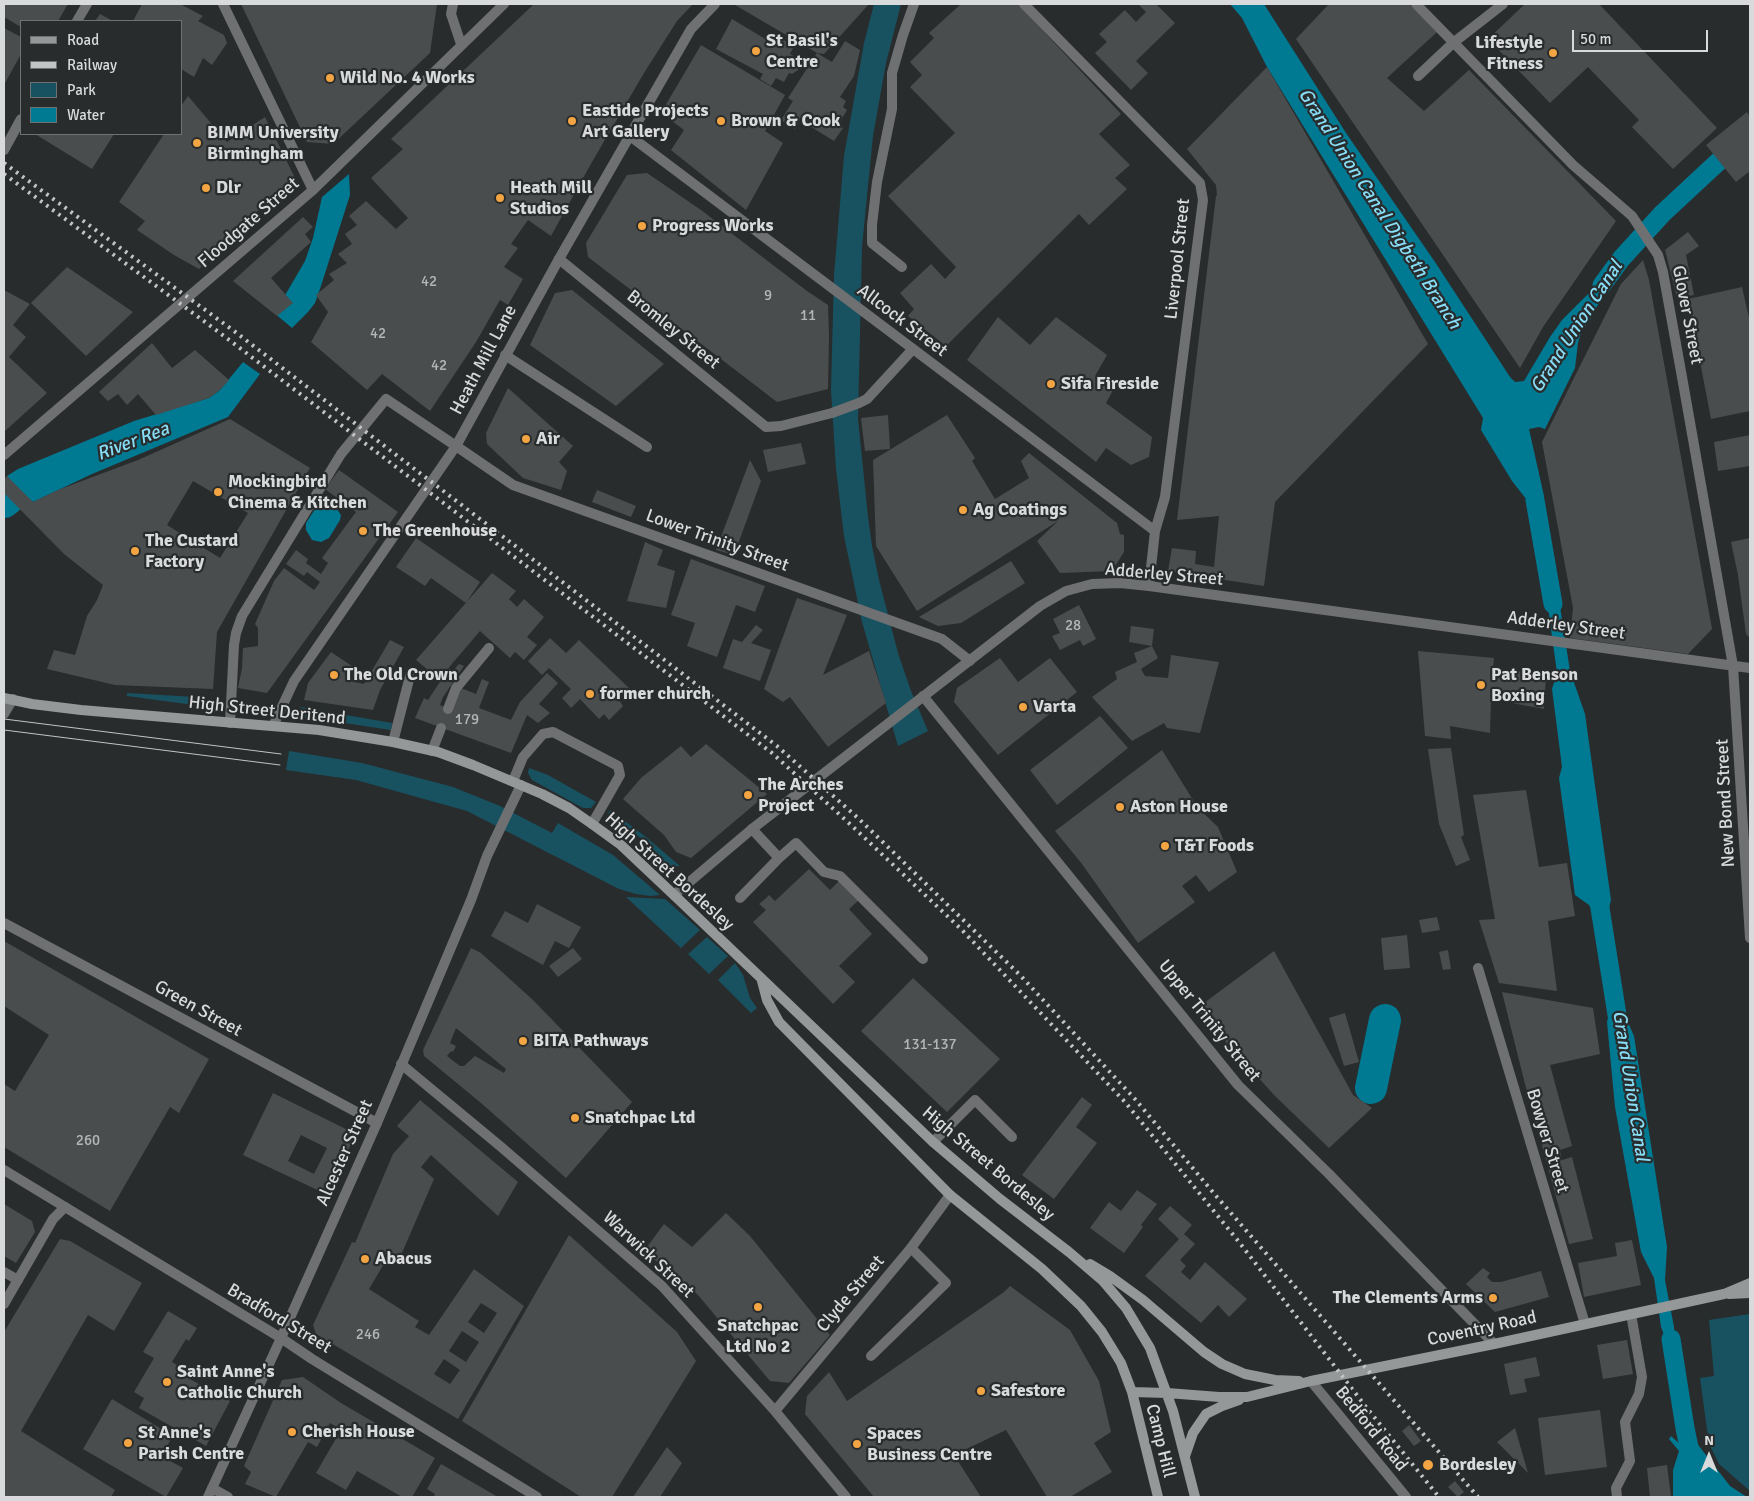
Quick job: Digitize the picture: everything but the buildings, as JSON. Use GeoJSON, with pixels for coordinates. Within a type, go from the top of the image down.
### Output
{"type":"FeatureCollection","features":[{"type":"Feature","properties":{"kind":"main road","name":"High Street Deritend"},"geometry":{"type":"LineString","coordinates":[[9,699],[81,710],[319,730],[392,742],[432,751],[473,764],[517,783]]}},
{"type":"Feature","properties":{"kind":"main road","name":"High Street Bordesley"},"geometry":{"type":"LineString","coordinates":[[517,783],[560,804],[621,845],[933,1142],[1000,1199],[1069,1252],[1103,1281],[1126,1308],[1150,1348],[1167,1393]]}},
{"type":"Feature","properties":{"kind":"main road","name":"High Street Bordesley"},"geometry":{"type":"LineString","coordinates":[[761,979],[767,1000],[779,1022],[950,1195],[1042,1269],[1080,1306],[1102,1332],[1116,1355],[1132,1392]]}},
{"type":"Feature","properties":{"kind":"main road"},"geometry":{"type":"LineString","coordinates":[[1069,1252],[1110,1276],[1143,1300],[1204,1352],[1222,1364],[1245,1374],[1276,1380],[1311,1381]]}},
{"type":"Feature","properties":{"kind":"main road","name":"Coventry Road"},"geometry":{"type":"LineString","coordinates":[[1724,1294],[1750,1283]]}},
{"type":"Feature","properties":{"kind":"main road","name":"Coventry Road"},"geometry":{"type":"LineString","coordinates":[[1185,1456],[1193,1433],[1206,1414],[1222,1406],[1247,1398],[1311,1381],[1494,1344],[1724,1294],[1750,1293]]}},
{"type":"Feature","properties":{"kind":"main road","name":"Coventry Road"},"geometry":{"type":"LineString","coordinates":[[1132,1392],[1247,1398]]}},
{"type":"Feature","properties":{"kind":"main road","name":"Camp Hill"},"geometry":{"type":"LineString","coordinates":[[1132,1392],[1158,1497]]}},
{"type":"Feature","properties":{"kind":"main road","name":"Camp Hill"},"geometry":{"type":"LineString","coordinates":[[1167,1393],[1195,1497]]}},
{"type":"Feature","properties":{"kind":"street"},"geometry":{"type":"LineString","coordinates":[[78,20],[87,4]]}},
{"type":"Feature","properties":{"kind":"street"},"geometry":{"type":"LineString","coordinates":[[223,4],[313,190]]}},
{"type":"Feature","properties":{"kind":"street"},"geometry":{"type":"LineString","coordinates":[[453,4],[451,14],[461,44]]}},
{"type":"Feature","properties":{"kind":"street","name":"Floodgate Street"},"geometry":{"type":"LineString","coordinates":[[4,455],[313,190],[504,4]]}},
{"type":"Feature","properties":{"kind":"street","name":"Heath Mill Lane"},"geometry":{"type":"LineString","coordinates":[[273,726],[294,681],[456,446],[558,259],[690,30],[715,4]]}},
{"type":"Feature","properties":{"kind":"street"},"geometry":{"type":"LineString","coordinates":[[902,267],[872,242],[872,225],[876,182],[892,109],[892,73],[902,35],[914,4]]}},
{"type":"Feature","properties":{"kind":"street","name":"Liverpool Street"},"geometry":{"type":"LineString","coordinates":[[1024,4],[1200,183],[1203,200],[1165,497],[1155,531],[1149,586]]}},
{"type":"Feature","properties":{"kind":"street","name":"Glover Street"},"geometry":{"type":"LineString","coordinates":[[1416,4],[1573,165],[1632,216],[1658,255],[1734,666]]}},
{"type":"Feature","properties":{"kind":"street"},"geometry":{"type":"LineString","coordinates":[[1418,76],[1454,43],[1503,4]]}},
{"type":"Feature","properties":{"kind":"street"},"geometry":{"type":"LineString","coordinates":[[4,150],[20,121]]}},
{"type":"Feature","properties":{"kind":"street","name":"Allcock Street"},"geometry":{"type":"LineString","coordinates":[[630,136],[1155,531]]}},
{"type":"Feature","properties":{"kind":"street","name":"Bromley Street"},"geometry":{"type":"LineString","coordinates":[[558,259],[766,427],[782,426],[832,413],[858,403],[867,398],[913,349]]}},
{"type":"Feature","properties":{"kind":"street"},"geometry":{"type":"LineString","coordinates":[[505,355],[647,447]]}},
{"type":"Feature","properties":{"kind":"street","name":"Lower Trinity Street"},"geometry":{"type":"LineString","coordinates":[[230,723],[234,645],[242,616],[341,454],[386,399],[513,485],[942,639],[970,661]]}},
{"type":"Feature","properties":{"kind":"street","name":"Adderley Street"},"geometry":{"type":"LineString","coordinates":[[674,895],[752,829],[1040,606],[1066,591],[1092,584],[1120,583],[1149,586],[1750,668]]}},
{"type":"Feature","properties":{"kind":"street"},"geometry":{"type":"LineString","coordinates":[[448,709],[456,688],[489,648]]}},
{"type":"Feature","properties":{"kind":"street","name":"New Bond Street"},"geometry":{"type":"LineString","coordinates":[[1734,666],[1750,938]]}},
{"type":"Feature","properties":{"kind":"street"},"geometry":{"type":"LineString","coordinates":[[392,742],[411,672]]}},
{"type":"Feature","properties":{"kind":"street","name":"Upper Trinity Street"},"geometry":{"type":"LineString","coordinates":[[924,696],[1238,1085],[1329,1174],[1494,1344]]}},
{"type":"Feature","properties":{"kind":"street"},"geometry":{"type":"LineString","coordinates":[[4,714],[9,699]]}},
{"type":"Feature","properties":{"kind":"street"},"geometry":{"type":"LineString","coordinates":[[432,751],[441,728]]}},
{"type":"Feature","properties":{"kind":"street","name":"Alcester Street"},"geometry":{"type":"LineString","coordinates":[[210,1493],[377,1123],[504,819],[517,783],[523,757],[543,734],[553,732],[618,766],[620,775],[592,824]]}},
{"type":"Feature","properties":{"kind":"street"},"geometry":{"type":"LineString","coordinates":[[752,829],[779,858]]}},
{"type":"Feature","properties":{"kind":"street"},"geometry":{"type":"LineString","coordinates":[[740,898],[796,843],[824,872],[840,876],[922,959]]}},
{"type":"Feature","properties":{"kind":"street","name":"Green Street"},"geometry":{"type":"LineString","coordinates":[[4,923],[377,1123]]}},
{"type":"Feature","properties":{"kind":"street","name":"Bowyer Street"},"geometry":{"type":"LineString","coordinates":[[1478,968],[1585,1324]]}},
{"type":"Feature","properties":{"kind":"street","name":"Warwick Street"},"geometry":{"type":"LineString","coordinates":[[401,1064],[500,1146],[662,1286],[775,1411],[846,1497]]}},
{"type":"Feature","properties":{"kind":"street"},"geometry":{"type":"LineString","coordinates":[[933,1142],[975,1100],[1012,1137]]}},
{"type":"Feature","properties":{"kind":"street","name":"Bradford Street"},"geometry":{"type":"LineString","coordinates":[[4,1170],[281,1338],[535,1497]]}},
{"type":"Feature","properties":{"kind":"street","name":"Clyde Street"},"geometry":{"type":"LineString","coordinates":[[775,1411],[911,1248],[950,1195]]}},
{"type":"Feature","properties":{"kind":"street"},"geometry":{"type":"LineString","coordinates":[[4,1304],[53,1219],[64,1208]]}},
{"type":"Feature","properties":{"kind":"street"},"geometry":{"type":"LineString","coordinates":[[871,1356],[946,1283],[911,1248]]}},
{"type":"Feature","properties":{"kind":"street"},"geometry":{"type":"LineString","coordinates":[[4,1272],[18,1280]]}},
{"type":"Feature","properties":{"kind":"street"},"geometry":{"type":"LineString","coordinates":[[1616,1497],[1616,1488],[1630,1461],[1625,1422],[1639,1394],[1642,1377],[1631,1314]]}},
{"type":"Feature","properties":{"kind":"street","name":"Bedford Road"},"geometry":{"type":"LineString","coordinates":[[1311,1381],[1406,1497]]}},
{"type":"Feature","properties":{"kind":"street"},"geometry":{"type":"LineString","coordinates":[[210,1493],[228,1497]]}},
{"type":"Feature","properties":{"kind":"green space"},"geometry":{"type":"Polygon","coordinates":[[[874,4],[901,4],[886,63],[873,136],[862,247],[858,419],[868,517],[879,580],[898,653],[911,691],[928,731],[898,746],[862,622],[844,536],[836,469],[831,390],[834,275],[844,156],[864,43],[874,4]]]}},
{"type":"Feature","properties":{"kind":"green space"},"geometry":{"type":"Polygon","coordinates":[[[127,693],[195,697],[194,705],[127,696],[127,693]]]}},
{"type":"Feature","properties":{"kind":"green space"},"geometry":{"type":"Polygon","coordinates":[[[300,707],[392,723],[391,730],[304,717],[300,707]]]}},
{"type":"Feature","properties":{"kind":"green space"},"geometry":{"type":"Polygon","coordinates":[[[289,751],[362,763],[453,787],[500,806],[552,833],[558,823],[613,855],[660,895],[636,894],[619,889],[467,811],[356,780],[286,770],[289,751]]]}},
{"type":"Feature","properties":{"kind":"green space"},"geometry":{"type":"Polygon","coordinates":[[[529,768],[548,775],[596,802],[591,808],[583,808],[532,780],[528,773],[529,768]]]}},
{"type":"Feature","properties":{"kind":"green space"},"geometry":{"type":"Polygon","coordinates":[[[610,810],[680,866],[664,865],[647,853],[644,840],[607,816],[610,810]]]}},
{"type":"Feature","properties":{"kind":"green space"},"geometry":{"type":"Polygon","coordinates":[[[626,897],[665,899],[700,930],[681,948],[626,897]]]}},
{"type":"Feature","properties":{"kind":"green space"},"geometry":{"type":"Polygon","coordinates":[[[707,937],[728,956],[709,974],[688,954],[707,937]]]}},
{"type":"Feature","properties":{"kind":"green space"},"geometry":{"type":"Polygon","coordinates":[[[735,963],[743,975],[750,998],[757,1008],[751,1013],[718,980],[735,963]]]}},
{"type":"Feature","properties":{"kind":"green space"},"geometry":{"type":"Polygon","coordinates":[[[1750,1314],[1750,1491],[1719,1464],[1709,1444],[1700,1378],[1714,1376],[1709,1320],[1750,1314]]]}},
{"type":"Feature","properties":{"kind":"water","name":"Grand Union Canal Digbeth Branch"},"geometry":{"type":"Polygon","coordinates":[[[1230,4],[1264,4],[1346,133],[1515,382],[1524,381],[1562,320],[1620,262],[1591,318],[1581,332],[1575,368],[1545,429],[1539,427],[1529,429],[1544,496],[1540,523],[1534,509],[1512,481],[1481,430],[1483,418],[1267,67],[1242,18],[1230,4]]]}},
{"type":"Feature","properties":{"kind":"water"},"geometry":{"type":"Polygon","coordinates":[[[349,174],[350,195],[315,303],[292,328],[273,312],[305,261],[313,238],[322,197],[349,174]]]}},
{"type":"Feature","properties":{"kind":"water"},"geometry":{"type":"Polygon","coordinates":[[[243,362],[260,374],[228,417],[92,474],[33,502],[7,476],[18,469],[134,421],[209,398],[220,390],[243,362]]]}},
{"type":"Feature","properties":{"kind":"water"},"geometry":{"type":"Polygon","coordinates":[[[324,504],[334,505],[341,515],[329,538],[321,542],[312,540],[306,530],[306,523],[317,506],[324,504]]]}},
{"type":"Feature","properties":{"kind":"water"},"geometry":{"type":"Polygon","coordinates":[[[1550,586],[1559,600],[1570,671],[1585,714],[1611,900],[1603,932],[1589,905],[1575,895],[1559,778],[1562,767],[1552,689],[1557,673],[1547,600],[1550,586]]]}},
{"type":"Feature","properties":{"kind":"water"},"geometry":{"type":"Polygon","coordinates":[[[1614,995],[1634,1036],[1667,1247],[1665,1280],[1674,1327],[1676,1365],[1661,1327],[1654,1278],[1641,1252],[1615,1107],[1607,1022],[1614,995]]]}},
{"type":"Feature","properties":{"kind":"water"},"geometry":{"type":"Polygon","coordinates":[[[1685,1428],[1730,1486],[1747,1497],[1673,1497],[1673,1470],[1679,1451],[1669,1439],[1671,1436],[1681,1445],[1685,1428]]]}},
{"type":"Feature","properties":{"kind":"waterway","name":"Grand Union Canal"},"geometry":{"type":"LineString","coordinates":[[1602,285],[1621,259],[1662,214],[1719,161]]}},
{"type":"Feature","properties":{"kind":"waterway","name":"River Rea"},"geometry":{"type":"LineString","coordinates":[[4,502],[20,489],[46,475]]}},
{"type":"Feature","properties":{"kind":"waterway","name":"Grand Union Canal"},"geometry":{"type":"LineString","coordinates":[[1535,500],[1553,604]]}},
{"type":"Feature","properties":{"kind":"waterway","name":"Grand Union Canal"},"geometry":{"type":"LineString","coordinates":[[1600,908],[1618,1021]]}},
{"type":"Feature","properties":{"kind":"waterway"},"geometry":{"type":"LineString","coordinates":[[1371,1088],[1385,1020]]}},
{"type":"Feature","properties":{"kind":"waterway","name":"Grand Union Canal"},"geometry":{"type":"LineString","coordinates":[[1671,1339],[1694,1472],[1702,1489],[1710,1497]]}},
{"type":"Feature","properties":{"kind":"tram line"},"geometry":{"type":"LineString","coordinates":[[4,719],[281,754]]}},
{"type":"Feature","properties":{"kind":"tram line"},"geometry":{"type":"LineString","coordinates":[[4,730],[280,765]]}},
{"type":"Feature","properties":{"kind":"railway"},"geometry":{"type":"LineString","coordinates":[[4,163],[234,331],[777,746],[858,818],[1020,975],[1135,1099],[1217,1197],[1478,1497]]}},
{"type":"Feature","properties":{"kind":"railway"},"geometry":{"type":"LineString","coordinates":[[4,174],[220,333],[772,753],[851,825],[961,929],[1125,1102],[1239,1242],[1366,1407],[1439,1497]]}},
{"type":"Feature","properties":{"kind":"place","name":"St Basil's Centre"},"geometry":{"type":"Point","coordinates":[756,51]}},
{"type":"Feature","properties":{"kind":"place","name":"Lifestyle Fitness"},"geometry":{"type":"Point","coordinates":[1553,53]}},
{"type":"Feature","properties":{"kind":"place","name":"Wild No. 4 Works"},"geometry":{"type":"Point","coordinates":[330,78]}},
{"type":"Feature","properties":{"kind":"place","name":"Eastide Projects Art Gallery"},"geometry":{"type":"Point","coordinates":[572,121]}},
{"type":"Feature","properties":{"kind":"place","name":"Brown & Cook"},"geometry":{"type":"Point","coordinates":[721,121]}},
{"type":"Feature","properties":{"kind":"place","name":"BIMM University Birmingham"},"geometry":{"type":"Point","coordinates":[197,143]}},
{"type":"Feature","properties":{"kind":"place","name":"Dlr"},"geometry":{"type":"Point","coordinates":[206,188]}},
{"type":"Feature","properties":{"kind":"place","name":"Heath Mill Studios"},"geometry":{"type":"Point","coordinates":[500,198]}},
{"type":"Feature","properties":{"kind":"place","name":"Progress Works"},"geometry":{"type":"Point","coordinates":[642,226]}},
{"type":"Feature","properties":{"kind":"place","name":"Sifa Fireside"},"geometry":{"type":"Point","coordinates":[1051,384]}},
{"type":"Feature","properties":{"kind":"place","name":"Air"},"geometry":{"type":"Point","coordinates":[526,439]}},
{"type":"Feature","properties":{"kind":"place","name":"Mockingbird Cinema & Kitchen"},"geometry":{"type":"Point","coordinates":[218,492]}},
{"type":"Feature","properties":{"kind":"place","name":"Ag Coatings"},"geometry":{"type":"Point","coordinates":[963,510]}},
{"type":"Feature","properties":{"kind":"place","name":"The Greenhouse"},"geometry":{"type":"Point","coordinates":[363,531]}},
{"type":"Feature","properties":{"kind":"place","name":"The Custard Factory"},"geometry":{"type":"Point","coordinates":[135,551]}},
{"type":"Feature","properties":{"kind":"place","name":"The Old Crown"},"geometry":{"type":"Point","coordinates":[334,675]}},
{"type":"Feature","properties":{"kind":"place","name":"Pat Benson Boxing"},"geometry":{"type":"Point","coordinates":[1481,685]}},
{"type":"Feature","properties":{"kind":"place","name":"former church"},"geometry":{"type":"Point","coordinates":[590,694]}},
{"type":"Feature","properties":{"kind":"place","name":"Varta"},"geometry":{"type":"Point","coordinates":[1023,707]}},
{"type":"Feature","properties":{"kind":"place","name":"The Arches Project"},"geometry":{"type":"Point","coordinates":[748,795]}},
{"type":"Feature","properties":{"kind":"place","name":"Aston House"},"geometry":{"type":"Point","coordinates":[1120,807]}},
{"type":"Feature","properties":{"kind":"place","name":"T&T Foods"},"geometry":{"type":"Point","coordinates":[1165,846]}},
{"type":"Feature","properties":{"kind":"place","name":"BITA Pathways"},"geometry":{"type":"Point","coordinates":[523,1041]}},
{"type":"Feature","properties":{"kind":"place","name":"Snatchpac Ltd"},"geometry":{"type":"Point","coordinates":[575,1118]}},
{"type":"Feature","properties":{"kind":"place","name":"Abacus"},"geometry":{"type":"Point","coordinates":[365,1259]}},
{"type":"Feature","properties":{"kind":"place","name":"The Clements Arms"},"geometry":{"type":"Point","coordinates":[1493,1298]}},
{"type":"Feature","properties":{"kind":"place","name":"Snatchpac Ltd No 2"},"geometry":{"type":"Point","coordinates":[758,1307]}},
{"type":"Feature","properties":{"kind":"place","name":"Saint Anne's Catholic Church"},"geometry":{"type":"Point","coordinates":[167,1382]}},
{"type":"Feature","properties":{"kind":"place","name":"Safestore"},"geometry":{"type":"Point","coordinates":[981,1391]}},
{"type":"Feature","properties":{"kind":"place","name":"Cherish House"},"geometry":{"type":"Point","coordinates":[292,1432]}},
{"type":"Feature","properties":{"kind":"place","name":"St Anne's Parish Centre"},"geometry":{"type":"Point","coordinates":[128,1443]}},
{"type":"Feature","properties":{"kind":"place","name":"Spaces Business Centre"},"geometry":{"type":"Point","coordinates":[857,1444]}},
{"type":"Feature","properties":{"kind":"place","name":"Bordesley"},"geometry":{"type":"Point","coordinates":[1428,1465]}}]}
